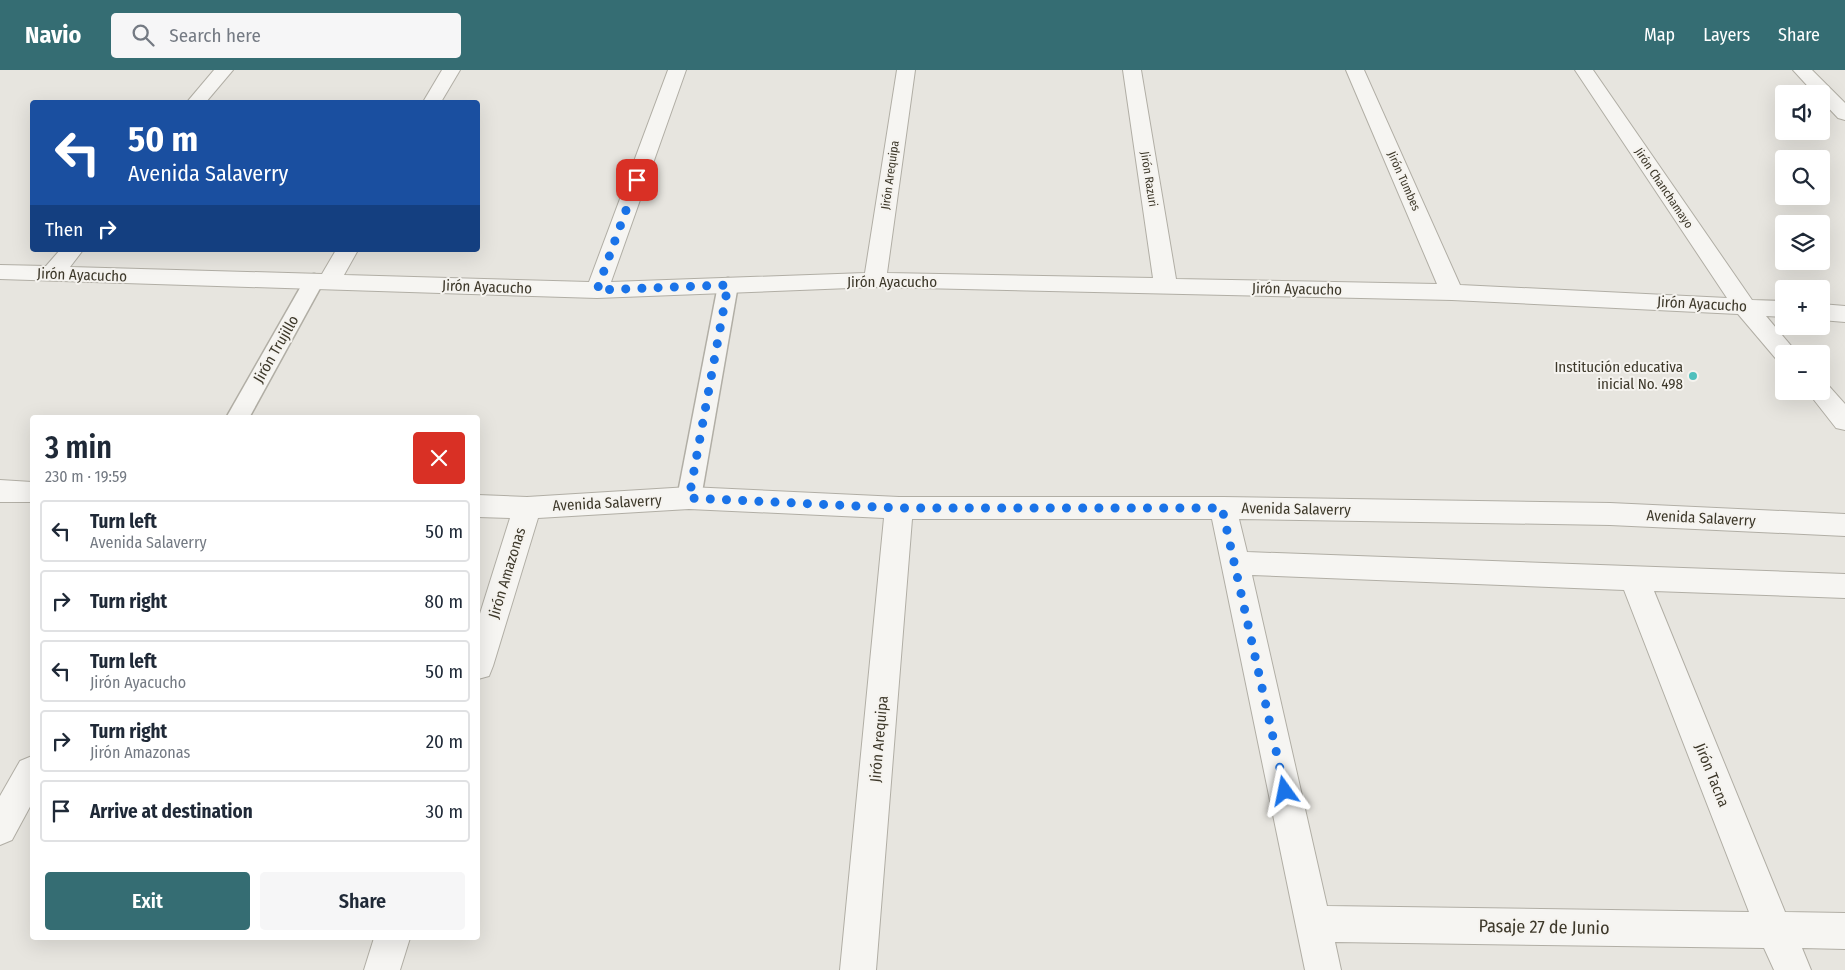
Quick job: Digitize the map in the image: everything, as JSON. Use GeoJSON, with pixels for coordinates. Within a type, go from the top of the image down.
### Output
{"type":"FeatureCollection","features":[{"type":"Feature","properties":{"kind":"street"},"geometry":{"type":"LineString","coordinates":[[198,100],[224,70]]}},
{"type":"Feature","properties":{"kind":"street"},"geometry":{"type":"LineString","coordinates":[[433,100],[451,70]]}},
{"type":"Feature","properties":{"kind":"street"},"geometry":{"type":"LineString","coordinates":[[597,290],[677,70]]}},
{"type":"Feature","properties":{"kind":"street","name":"Jirón Arequipa"},"geometry":{"type":"LineString","coordinates":[[875,280],[906,70]]}},
{"type":"Feature","properties":{"kind":"street","name":"Jirón Razuri"},"geometry":{"type":"LineString","coordinates":[[1132,70],[1166,287]]}},
{"type":"Feature","properties":{"kind":"street","name":"Jirón Tumbes"},"geometry":{"type":"LineString","coordinates":[[1355,70],[1452,292]]}},
{"type":"Feature","properties":{"kind":"street","name":"Jirón Chanchamayo"},"geometry":{"type":"LineString","coordinates":[[1584,70],[1744,306],[1778,345]]}},
{"type":"Feature","properties":{"kind":"street"},"geometry":{"type":"LineString","coordinates":[[1802,70],[1845,114]]}},
{"type":"Feature","properties":{"kind":"street"},"geometry":{"type":"LineString","coordinates":[[52,274],[70,252]]}},
{"type":"Feature","properties":{"kind":"street","name":"Jirón Trujillo"},"geometry":{"type":"LineString","coordinates":[[322,282],[345,252]]}},
{"type":"Feature","properties":{"kind":"street","name":"Jirón Ayacucho"},"geometry":{"type":"LineString","coordinates":[[0,272],[597,290],[875,280],[1452,292],[1775,308]]}},
{"type":"Feature","properties":{"kind":"street"},"geometry":{"type":"LineString","coordinates":[[1830,313],[1845,314]]}},
{"type":"Feature","properties":{"kind":"street"},"geometry":{"type":"LineString","coordinates":[[1827,400],[1845,421]]}},
{"type":"Feature","properties":{"kind":"street"},"geometry":{"type":"LineString","coordinates":[[0,491],[30,492]]}},
{"type":"Feature","properties":{"kind":"street","name":"Avenida Salaverry"},"geometry":{"type":"LineString","coordinates":[[480,506],[527,508],[689,498],[899,508],[1222,508],[1610,514],[1845,525]]}},
{"type":"Feature","properties":{"kind":"street","name":"Jirón Amazonas"},"geometry":{"type":"LineString","coordinates":[[480,660],[527,508]]}},
{"type":"Feature","properties":{"kind":"street","name":"Jirón Arequipa"},"geometry":{"type":"LineString","coordinates":[[858,970],[899,508]]}},
{"type":"Feature","properties":{"kind":"street"},"geometry":{"type":"LineString","coordinates":[[1222,508],[1236,563],[1323,970]]}},
{"type":"Feature","properties":{"kind":"street"},"geometry":{"type":"LineString","coordinates":[[1236,563],[1845,586]]}},
{"type":"Feature","properties":{"kind":"street","name":"Jirón Tacna"},"geometry":{"type":"LineString","coordinates":[[1634,578],[1774,930],[1793,970]]}},
{"type":"Feature","properties":{"kind":"street"},"geometry":{"type":"LineString","coordinates":[[0,828],[30,776]]}},
{"type":"Feature","properties":{"kind":"street","name":"Pasaje 27 de Junio"},"geometry":{"type":"LineString","coordinates":[[1314,924],[1774,930]]}},
{"type":"Feature","properties":{"kind":"street"},"geometry":{"type":"LineString","coordinates":[[1774,930],[1845,931]]}},
{"type":"Feature","properties":{"kind":"street"},"geometry":{"type":"LineString","coordinates":[[382,970],[391,940]]}},
{"type":"Feature","properties":{"kind":"lane","name":"Jirón Trujillo"},"geometry":{"type":"LineString","coordinates":[[239,415],[322,282]]}},
{"type":"Feature","properties":{"kind":"lane"},"geometry":{"type":"LineString","coordinates":[[689,498],[728,285]]}},
{"type":"Feature","properties":{"kind":"place","name":"Institución educativa inicial No. 498"},"geometry":{"type":"Point","coordinates":[1693,376]}},
{"type":"Feature","properties":{"kind":"route"},"geometry":{"type":"LineString","coordinates":[[637,180],[597,290],[728,285],[689,498],[899,508],[1222,508],[1236,563],[1285,791]]}}]}
